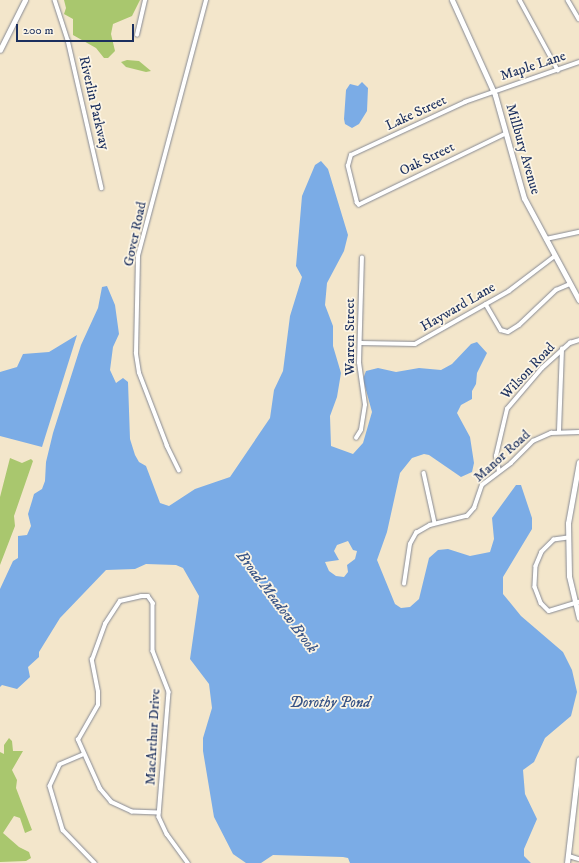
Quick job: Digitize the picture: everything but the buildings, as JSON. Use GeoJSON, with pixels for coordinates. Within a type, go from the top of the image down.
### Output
{"type":"FeatureCollection","features":[{"type":"Feature","properties":{"kind":"main road","name":"Millbury Avenue"},"geometry":{"type":"LineString","coordinates":[[452,0],[493,91],[506,134],[518,183],[579,300]]}},
{"type":"Feature","properties":{"kind":"main road"},"geometry":{"type":"LineString","coordinates":[[579,462],[569,510],[568,538],[569,576],[577,602],[579,618]]}},
{"type":"Feature","properties":{"kind":"street"},"geometry":{"type":"LineString","coordinates":[[0,50],[25,0]]}},
{"type":"Feature","properties":{"kind":"street","name":"Riverlin Parkway"},"geometry":{"type":"LineString","coordinates":[[55,0],[70,48],[102,188]]}},
{"type":"Feature","properties":{"kind":"street"},"geometry":{"type":"LineString","coordinates":[[137,35],[145,0]]}},
{"type":"Feature","properties":{"kind":"street","name":"Gover Road"},"geometry":{"type":"LineString","coordinates":[[179,471],[167,446],[139,373],[136,354],[138,256],[206,0]]}},
{"type":"Feature","properties":{"kind":"street"},"geometry":{"type":"LineString","coordinates":[[520,0],[558,70]]}},
{"type":"Feature","properties":{"kind":"street"},"geometry":{"type":"LineString","coordinates":[[568,0],[579,19]]}},
{"type":"Feature","properties":{"kind":"street","name":"Maple Lane"},"geometry":{"type":"LineString","coordinates":[[493,91],[579,62]]}},
{"type":"Feature","properties":{"kind":"street","name":"Lake Street"},"geometry":{"type":"LineString","coordinates":[[359,205],[349,175],[349,157],[493,91]]}},
{"type":"Feature","properties":{"kind":"street","name":"Oak Street"},"geometry":{"type":"LineString","coordinates":[[359,205],[506,134]]}},
{"type":"Feature","properties":{"kind":"street"},"geometry":{"type":"LineString","coordinates":[[546,239],[579,232]]}},
{"type":"Feature","properties":{"kind":"street","name":"Hayward Lane"},"geometry":{"type":"LineString","coordinates":[[361,344],[415,344],[509,291],[556,256]]}},
{"type":"Feature","properties":{"kind":"street","name":"Warren Street"},"geometry":{"type":"LineString","coordinates":[[356,438],[361,430],[365,405],[359,378],[362,258]]}},
{"type":"Feature","properties":{"kind":"street"},"geometry":{"type":"LineString","coordinates":[[486,304],[501,330],[508,332],[519,325],[556,290],[570,284]]}},
{"type":"Feature","properties":{"kind":"street","name":"Wilson Road"},"geometry":{"type":"LineString","coordinates":[[499,472],[496,456],[507,409],[525,387],[562,349],[579,340]]}},
{"type":"Feature","properties":{"kind":"street"},"geometry":{"type":"LineString","coordinates":[[559,431],[562,349]]}},
{"type":"Feature","properties":{"kind":"street","name":"Manor Road"},"geometry":{"type":"LineString","coordinates":[[404,584],[412,539],[422,528],[435,523],[464,518],[470,514],[482,485],[499,472],[533,441],[559,431],[579,432]]}},
{"type":"Feature","properties":{"kind":"street"},"geometry":{"type":"LineString","coordinates":[[424,473],[435,523]]}},
{"type":"Feature","properties":{"kind":"street"},"geometry":{"type":"LineString","coordinates":[[568,538],[554,540],[546,546],[535,571],[536,592],[547,610],[552,612],[577,602]]}},
{"type":"Feature","properties":{"kind":"street","name":"MacArthur Drive"},"geometry":{"type":"LineString","coordinates":[[83,755],[78,737],[98,705],[92,660],[105,624],[120,601],[135,596],[148,596],[153,603],[153,650],[169,692],[159,813],[161,824],[188,863]]}},
{"type":"Feature","properties":{"kind":"street"},"geometry":{"type":"LineString","coordinates":[[95,863],[63,830],[50,786],[60,765],[83,755],[100,789],[111,802],[132,812],[159,813]]}},
{"type":"Feature","properties":{"kind":"street"},"geometry":{"type":"LineString","coordinates":[[567,863],[579,760]]}},
{"type":"Feature","properties":{"kind":"street"},"geometry":{"type":"LineString","coordinates":[[568,856],[579,859]]}},
{"type":"Feature","properties":{"kind":"green space"},"geometry":{"type":"Polygon","coordinates":[[[64,0],[140,0],[132,16],[113,24],[111,34],[115,51],[108,58],[104,58],[96,48],[73,35],[73,19],[64,14],[66,8],[64,0]]]}},
{"type":"Feature","properties":{"kind":"green space"},"geometry":{"type":"Polygon","coordinates":[[[127,60],[139,61],[151,71],[146,72],[126,67],[121,62],[127,60]]]}},
{"type":"Feature","properties":{"kind":"green space"},"geometry":{"type":"Polygon","coordinates":[[[10,458],[22,463],[31,459],[33,461],[14,516],[15,526],[0,565],[0,497],[10,458]]]}},
{"type":"Feature","properties":{"kind":"green space"},"geometry":{"type":"Polygon","coordinates":[[[9,738],[12,741],[13,751],[23,751],[12,770],[17,780],[16,788],[32,830],[25,833],[20,818],[14,816],[3,833],[19,847],[29,852],[31,858],[26,861],[0,862],[0,752],[4,754],[4,745],[9,738]]]}},
{"type":"Feature","properties":{"kind":"water"},"geometry":{"type":"Polygon","coordinates":[[[362,82],[368,88],[367,111],[359,124],[352,128],[345,124],[344,119],[346,90],[350,84],[358,86],[362,82]]]}},
{"type":"Feature","properties":{"kind":"water","name":"Dorothy Pond"},"geometry":{"type":"Polygon","coordinates":[[[321,161],[328,169],[348,235],[344,251],[327,283],[325,305],[333,326],[333,346],[341,373],[337,397],[330,416],[331,446],[353,454],[363,443],[372,412],[363,379],[366,371],[378,368],[396,372],[419,368],[441,370],[452,364],[471,344],[477,342],[487,353],[477,373],[476,384],[472,391],[472,399],[461,405],[457,413],[470,437],[474,463],[472,472],[461,477],[429,455],[424,454],[412,458],[400,473],[387,532],[377,560],[395,604],[401,608],[410,607],[419,599],[429,558],[438,550],[448,549],[470,556],[490,552],[494,539],[492,518],[516,485],[521,485],[532,518],[532,529],[503,577],[503,594],[521,616],[563,652],[572,670],[577,692],[571,716],[545,738],[534,762],[523,770],[525,794],[537,819],[524,849],[524,856],[531,863],[350,863],[348,858],[343,857],[273,855],[261,863],[246,863],[233,854],[214,817],[203,751],[203,738],[212,708],[209,684],[190,659],[199,596],[183,568],[176,565],[146,564],[135,569],[106,570],[60,618],[39,652],[39,657],[28,667],[30,677],[17,689],[2,685],[0,687],[0,589],[13,561],[18,558],[18,536],[27,535],[31,526],[28,514],[34,494],[42,489],[45,481],[46,462],[53,433],[81,345],[98,308],[102,287],[107,286],[115,305],[119,334],[113,347],[110,370],[116,383],[123,378],[128,382],[130,439],[139,462],[146,466],[160,503],[169,506],[195,489],[230,477],[270,418],[274,390],[283,371],[290,316],[302,277],[296,266],[302,196],[315,165],[321,161]],[[348,541],[337,545],[334,551],[339,560],[325,562],[329,571],[336,576],[344,577],[348,572],[347,565],[355,559],[357,551],[353,550],[348,541]]]}},
{"type":"Feature","properties":{"kind":"water"},"geometry":{"type":"Polygon","coordinates":[[[77,335],[42,447],[0,436],[0,372],[17,367],[23,354],[49,352],[77,335]]]}},
{"type":"Feature","properties":{"kind":"water label","name":"Broad Meadow Brook"},"geometry":{"type":"Point","coordinates":[277,602]}}]}
